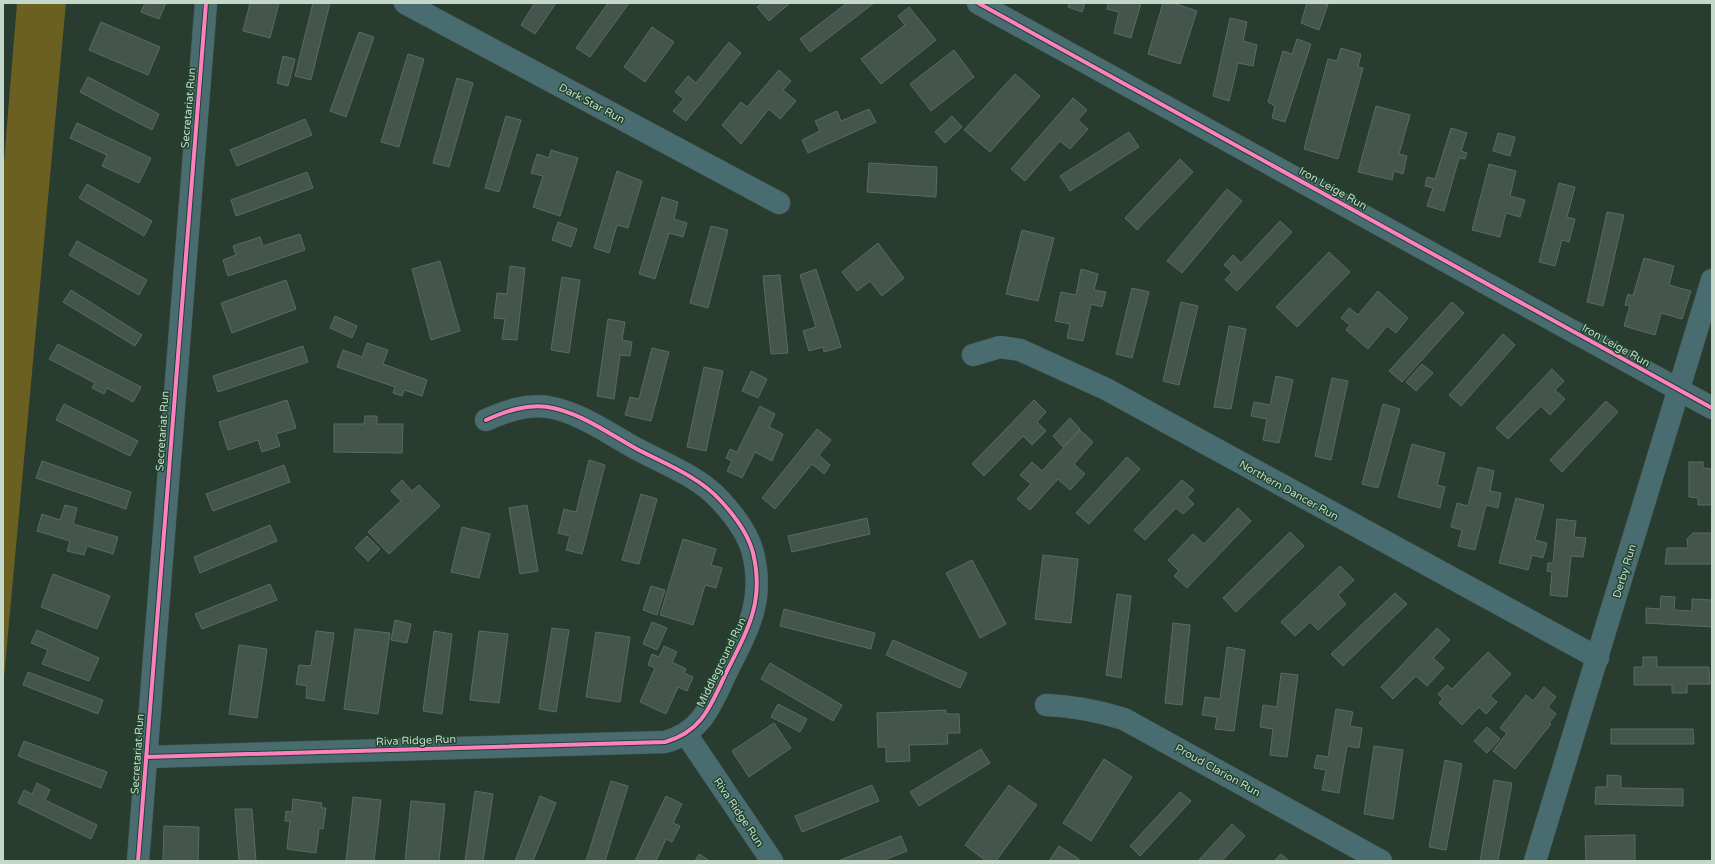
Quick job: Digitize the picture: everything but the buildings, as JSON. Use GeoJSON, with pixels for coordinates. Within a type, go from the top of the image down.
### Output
{"type":"FeatureCollection","features":[{"type":"Feature","properties":{"kind":"street","name":"Secretariat Run"},"geometry":{"type":"LineString","coordinates":[[138,861],[206,3]]}},
{"type":"Feature","properties":{"kind":"street","name":"Dark Star Run"},"geometry":{"type":"LineString","coordinates":[[405,3],[779,204]]}},
{"type":"Feature","properties":{"kind":"street","name":"Iron Leige Run"},"geometry":{"type":"LineString","coordinates":[[978,3],[1712,408]]}},
{"type":"Feature","properties":{"kind":"street","name":"Derby Run"},"geometry":{"type":"LineString","coordinates":[[1536,861],[1712,280]]}},
{"type":"Feature","properties":{"kind":"street","name":"Northern Dancer Run"},"geometry":{"type":"LineString","coordinates":[[973,355],[1000,347],[1020,350],[1106,388],[1598,658]]}},
{"type":"Feature","properties":{"kind":"street","name":"Middleground Run"},"geometry":{"type":"LineString","coordinates":[[486,420],[504,412],[528,407],[548,407],[572,414],[695,480],[719,499],[742,527],[753,552],[757,573],[756,604],[750,625],[711,705],[701,722],[686,734]]}},
{"type":"Feature","properties":{"kind":"street","name":"Proud Clarion Run"},"geometry":{"type":"LineString","coordinates":[[1046,705],[1073,706],[1098,711],[1124,719],[1381,861]]}},
{"type":"Feature","properties":{"kind":"street","name":"Riva Ridge Run"},"geometry":{"type":"LineString","coordinates":[[146,757],[665,742],[686,734],[772,861]]}},
{"type":"Feature","properties":{"kind":"shaded area"},"geometry":{"type":"Polygon","coordinates":[[[17,3],[66,3],[3,688],[3,174],[17,3]]]}},
{"type":"Feature","properties":{"kind":"cycle path"},"geometry":{"type":"LineString","coordinates":[[138,861],[206,3]]}},
{"type":"Feature","properties":{"kind":"cycle path"},"geometry":{"type":"LineString","coordinates":[[978,3],[1712,408]]}},
{"type":"Feature","properties":{"kind":"cycle path"},"geometry":{"type":"LineString","coordinates":[[146,757],[665,742],[688,732],[697,724],[710,706],[741,643],[752,616],[757,587],[756,571],[751,546],[740,525],[711,491],[691,477],[571,413],[548,407],[532,406],[509,411],[486,420]]}}]}
